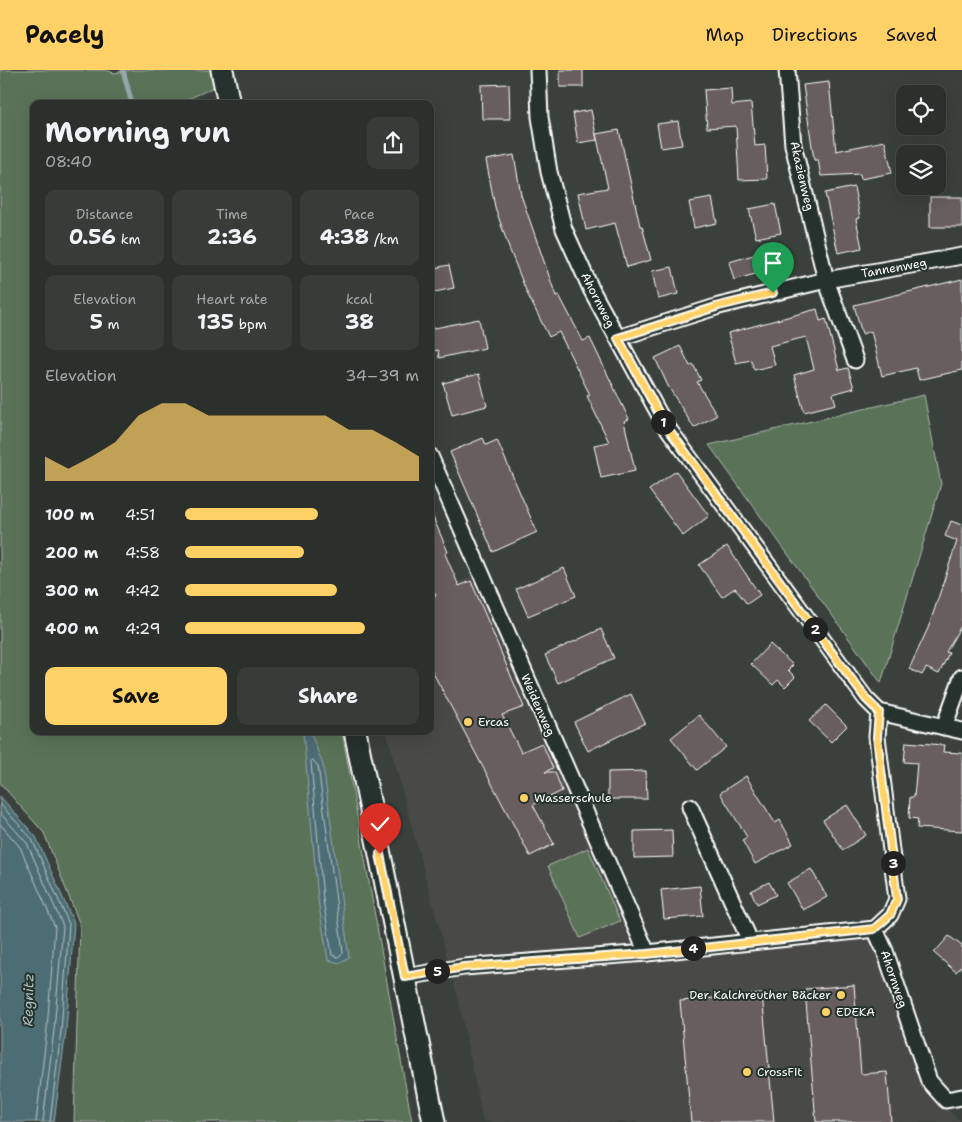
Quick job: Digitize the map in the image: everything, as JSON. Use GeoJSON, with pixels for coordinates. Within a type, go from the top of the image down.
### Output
{"type":"FeatureCollection","features":[{"type":"Feature","properties":{"kind":"street"},"geometry":{"type":"LineString","coordinates":[[222,70],[228,100]]}},
{"type":"Feature","properties":{"kind":"street","name":"Ahornweg"},"geometry":{"type":"LineString","coordinates":[[538,70],[540,117],[549,172],[564,229],[592,291],[664,423],[866,699],[879,712]]}},
{"type":"Feature","properties":{"kind":"street","name":"Akazienweg"},"geometry":{"type":"LineString","coordinates":[[787,70],[793,145],[826,280]]}},
{"type":"Feature","properties":{"kind":"street","name":"Tannenweg"},"geometry":{"type":"LineString","coordinates":[[618,338],[719,306],[826,280],[962,256]]}},
{"type":"Feature","properties":{"kind":"street"},"geometry":{"type":"LineString","coordinates":[[826,280],[855,360]]}},
{"type":"Feature","properties":{"kind":"street","name":"Weidenweg"},"geometry":{"type":"LineString","coordinates":[[434,465],[647,954]]}},
{"type":"Feature","properties":{"kind":"street"},"geometry":{"type":"LineString","coordinates":[[944,726],[962,678]]}},
{"type":"Feature","properties":{"kind":"street"},"geometry":{"type":"LineString","coordinates":[[405,977],[464,967],[647,954],[750,941],[874,929],[890,915],[897,899],[877,737],[879,712],[962,731]]}},
{"type":"Feature","properties":{"kind":"street"},"geometry":{"type":"LineString","coordinates":[[357,735],[434,1122]]}},
{"type":"Feature","properties":{"kind":"street"},"geometry":{"type":"LineString","coordinates":[[690,807],[750,941]]}},
{"type":"Feature","properties":{"kind":"street","name":"Ahornweg"},"geometry":{"type":"LineString","coordinates":[[874,929],[885,951],[929,1081],[946,1100],[962,1097]]}},
{"type":"Feature","properties":{"kind":"shaded area"},"geometry":{"type":"Polygon","coordinates":[[[473,575],[639,948],[886,923],[925,1089],[962,1122],[483,1122],[459,1002],[387,735],[434,735],[434,593],[473,575]]]}},
{"type":"Feature","properties":{"kind":"green space"},"geometry":{"type":"Polygon","coordinates":[[[0,70],[105,70],[114,73],[131,70],[210,70],[214,87],[186,100],[30,100],[30,735],[343,735],[412,1122],[74,1122],[80,925],[44,833],[0,783],[0,70]]]}},
{"type":"Feature","properties":{"kind":"green space"},"geometry":{"type":"Polygon","coordinates":[[[924,395],[941,484],[881,683],[709,445],[924,395]]]}},
{"type":"Feature","properties":{"kind":"green space"},"geometry":{"type":"Polygon","coordinates":[[[588,848],[620,921],[580,938],[548,866],[588,848]]]}},
{"type":"Feature","properties":{"kind":"water"},"geometry":{"type":"Polygon","coordinates":[[[303,735],[312,735],[323,765],[349,957],[339,963],[328,960],[318,900],[303,735]]]}},
{"type":"Feature","properties":{"kind":"water","name":"Regnitz"},"geometry":{"type":"Polygon","coordinates":[[[0,796],[36,837],[74,923],[66,1031],[54,1122],[0,1122],[0,796]]]}},
{"type":"Feature","properties":{"kind":"building"},"geometry":{"type":"Polygon","coordinates":[[[560,70],[583,70],[583,87],[560,87],[560,70]]]}},
{"type":"Feature","properties":{"kind":"building"},"geometry":{"type":"Polygon","coordinates":[[[829,82],[836,151],[885,141],[892,173],[861,179],[860,174],[821,176],[818,160],[814,160],[803,85],[829,82]]]}},
{"type":"Feature","properties":{"kind":"building"},"geometry":{"type":"Polygon","coordinates":[[[509,84],[510,119],[482,119],[481,85],[509,84]]]}},
{"type":"Feature","properties":{"kind":"building"},"geometry":{"type":"Polygon","coordinates":[[[731,88],[732,105],[751,103],[755,146],[765,145],[767,179],[739,180],[736,126],[707,128],[704,90],[731,88]]]}},
{"type":"Feature","properties":{"kind":"building"},"geometry":{"type":"Polygon","coordinates":[[[591,110],[597,140],[578,143],[573,113],[591,110]]]}},
{"type":"Feature","properties":{"kind":"building"},"geometry":{"type":"Polygon","coordinates":[[[678,121],[682,145],[661,148],[657,124],[678,121]]]}},
{"type":"Feature","properties":{"kind":"building"},"geometry":{"type":"Polygon","coordinates":[[[619,130],[640,226],[642,226],[651,260],[627,267],[615,223],[586,230],[578,193],[608,188],[596,134],[619,130]]]}},
{"type":"Feature","properties":{"kind":"building"},"geometry":{"type":"Polygon","coordinates":[[[514,155],[521,195],[556,296],[559,295],[583,341],[590,338],[629,419],[624,421],[635,471],[601,478],[594,445],[609,442],[587,396],[590,395],[559,332],[549,337],[527,293],[509,248],[495,207],[486,160],[514,155]]]}},
{"type":"Feature","properties":{"kind":"building"},"geometry":{"type":"Polygon","coordinates":[[[854,187],[860,218],[856,219],[862,248],[838,253],[825,193],[854,187]]]}},
{"type":"Feature","properties":{"kind":"building"},"geometry":{"type":"Polygon","coordinates":[[[930,197],[962,197],[962,227],[930,227],[930,197]]]}},
{"type":"Feature","properties":{"kind":"building"},"geometry":{"type":"Polygon","coordinates":[[[712,198],[717,223],[694,228],[689,202],[712,198]]]}},
{"type":"Feature","properties":{"kind":"building"},"geometry":{"type":"Polygon","coordinates":[[[775,204],[781,233],[756,238],[749,209],[775,204]]]}},
{"type":"Feature","properties":{"kind":"building"},"geometry":{"type":"Polygon","coordinates":[[[764,252],[769,270],[734,280],[729,262],[764,252]]]}},
{"type":"Feature","properties":{"kind":"building"},"geometry":{"type":"Polygon","coordinates":[[[449,265],[454,288],[434,292],[434,268],[449,265]]]}},
{"type":"Feature","properties":{"kind":"building"},"geometry":{"type":"Polygon","coordinates":[[[672,267],[678,294],[658,299],[652,271],[672,267]]]}},
{"type":"Feature","properties":{"kind":"building"},"geometry":{"type":"Polygon","coordinates":[[[962,279],[962,370],[919,380],[916,368],[882,376],[871,331],[862,334],[854,305],[962,279]]]}},
{"type":"Feature","properties":{"kind":"building"},"geometry":{"type":"Polygon","coordinates":[[[817,309],[820,321],[826,319],[839,370],[848,368],[854,388],[833,394],[836,404],[804,412],[794,375],[814,369],[806,337],[770,346],[775,365],[754,370],[751,360],[736,363],[728,333],[817,309]]]}},
{"type":"Feature","properties":{"kind":"building"},"geometry":{"type":"Polygon","coordinates":[[[479,319],[485,348],[439,358],[438,350],[434,351],[434,328],[479,319]]]}},
{"type":"Feature","properties":{"kind":"building"},"geometry":{"type":"Polygon","coordinates":[[[680,346],[690,366],[693,364],[701,380],[697,382],[717,415],[694,428],[668,386],[655,358],[680,346]]]}},
{"type":"Feature","properties":{"kind":"building"},"geometry":{"type":"Polygon","coordinates":[[[479,374],[487,406],[452,415],[443,383],[479,374]]]}},
{"type":"Feature","properties":{"kind":"building"},"geometry":{"type":"Polygon","coordinates":[[[483,438],[486,445],[497,440],[537,532],[493,552],[450,452],[483,438]]]}},
{"type":"Feature","properties":{"kind":"building"},"geometry":{"type":"Polygon","coordinates":[[[676,471],[709,516],[683,536],[649,490],[676,471]]]}},
{"type":"Feature","properties":{"kind":"building"},"geometry":{"type":"Polygon","coordinates":[[[434,519],[448,552],[445,554],[459,586],[471,581],[524,707],[502,715],[521,752],[542,743],[553,768],[545,772],[555,772],[562,791],[533,805],[554,844],[530,856],[434,675],[434,597],[436,596],[434,592],[434,519]]]}},
{"type":"Feature","properties":{"kind":"building"},"geometry":{"type":"Polygon","coordinates":[[[951,521],[962,525],[962,624],[946,652],[949,653],[939,674],[926,668],[922,675],[909,669],[929,626],[957,541],[945,536],[951,521]]]}},
{"type":"Feature","properties":{"kind":"building"},"geometry":{"type":"Polygon","coordinates":[[[727,546],[760,595],[747,604],[735,588],[722,597],[699,565],[727,546]]]}},
{"type":"Feature","properties":{"kind":"building"},"geometry":{"type":"Polygon","coordinates":[[[564,568],[576,596],[528,616],[516,589],[564,568]]]}},
{"type":"Feature","properties":{"kind":"building"},"geometry":{"type":"Polygon","coordinates":[[[601,629],[614,658],[558,683],[545,655],[601,629]]]}},
{"type":"Feature","properties":{"kind":"building"},"geometry":{"type":"Polygon","coordinates":[[[770,644],[793,665],[788,670],[795,677],[785,687],[778,680],[773,685],[751,664],[770,644]]]}},
{"type":"Feature","properties":{"kind":"building"},"geometry":{"type":"Polygon","coordinates":[[[631,694],[645,723],[588,751],[574,722],[631,694]]]}},
{"type":"Feature","properties":{"kind":"building"},"geometry":{"type":"Polygon","coordinates":[[[826,705],[847,726],[831,742],[809,721],[826,705]]]}},
{"type":"Feature","properties":{"kind":"building"},"geometry":{"type":"Polygon","coordinates":[[[699,715],[726,747],[697,770],[671,738],[699,715]]]}},
{"type":"Feature","properties":{"kind":"building"},"geometry":{"type":"Polygon","coordinates":[[[906,742],[944,745],[943,752],[962,753],[962,831],[917,828],[918,819],[909,818],[910,797],[914,797],[917,763],[904,762],[906,742]]]}},
{"type":"Feature","properties":{"kind":"building"},"geometry":{"type":"Polygon","coordinates":[[[646,771],[647,799],[608,799],[608,772],[646,771]]]}},
{"type":"Feature","properties":{"kind":"building"},"geometry":{"type":"Polygon","coordinates":[[[746,776],[775,823],[780,820],[793,844],[755,864],[742,840],[747,837],[720,793],[746,776]]]}},
{"type":"Feature","properties":{"kind":"building"},"geometry":{"type":"Polygon","coordinates":[[[847,805],[866,835],[843,850],[823,820],[847,805]]]}},
{"type":"Feature","properties":{"kind":"building"},"geometry":{"type":"Polygon","coordinates":[[[672,830],[673,857],[634,858],[634,831],[672,830]]]}},
{"type":"Feature","properties":{"kind":"building"},"geometry":{"type":"Polygon","coordinates":[[[811,869],[827,897],[803,910],[787,883],[811,869]]]}},
{"type":"Feature","properties":{"kind":"building"},"geometry":{"type":"Polygon","coordinates":[[[769,882],[776,895],[757,904],[751,891],[769,882]]]}},
{"type":"Feature","properties":{"kind":"building"},"geometry":{"type":"Polygon","coordinates":[[[700,886],[703,916],[664,919],[661,890],[700,886]]]}},
{"type":"Feature","properties":{"kind":"building"},"geometry":{"type":"Polygon","coordinates":[[[949,936],[962,946],[962,965],[956,972],[934,953],[949,936]]]}},
{"type":"Feature","properties":{"kind":"building"},"geometry":{"type":"Polygon","coordinates":[[[854,985],[861,1074],[887,1072],[891,1122],[816,1122],[805,989],[854,985]]]}},
{"type":"Feature","properties":{"kind":"building"},"geometry":{"type":"Polygon","coordinates":[[[762,994],[774,1122],[691,1122],[680,1001],[762,994]]]}},
{"type":"Feature","properties":{"kind":"waterway"},"geometry":{"type":"LineString","coordinates":[[123,70],[131,100]]}},
{"type":"Feature","properties":{"kind":"place","name":"Ercas"},"geometry":{"type":"Point","coordinates":[468,722]}},
{"type":"Feature","properties":{"kind":"place","name":"Wasserschule"},"geometry":{"type":"Point","coordinates":[524,798]}},
{"type":"Feature","properties":{"kind":"place","name":"Der Kalchreuther Bäcker"},"geometry":{"type":"Point","coordinates":[841,995]}},
{"type":"Feature","properties":{"kind":"place","name":"EDEKA"},"geometry":{"type":"Point","coordinates":[826,1012]}},
{"type":"Feature","properties":{"kind":"place","name":"CrossFit"},"geometry":{"type":"Point","coordinates":[747,1072]}},
{"type":"Feature","properties":{"kind":"route"},"geometry":{"type":"LineString","coordinates":[[380,854],[405,977],[464,967],[647,954],[750,941],[874,929],[890,915],[897,899],[877,737],[879,712],[866,699],[664,423],[618,338],[719,306],[773,293]]}}]}
